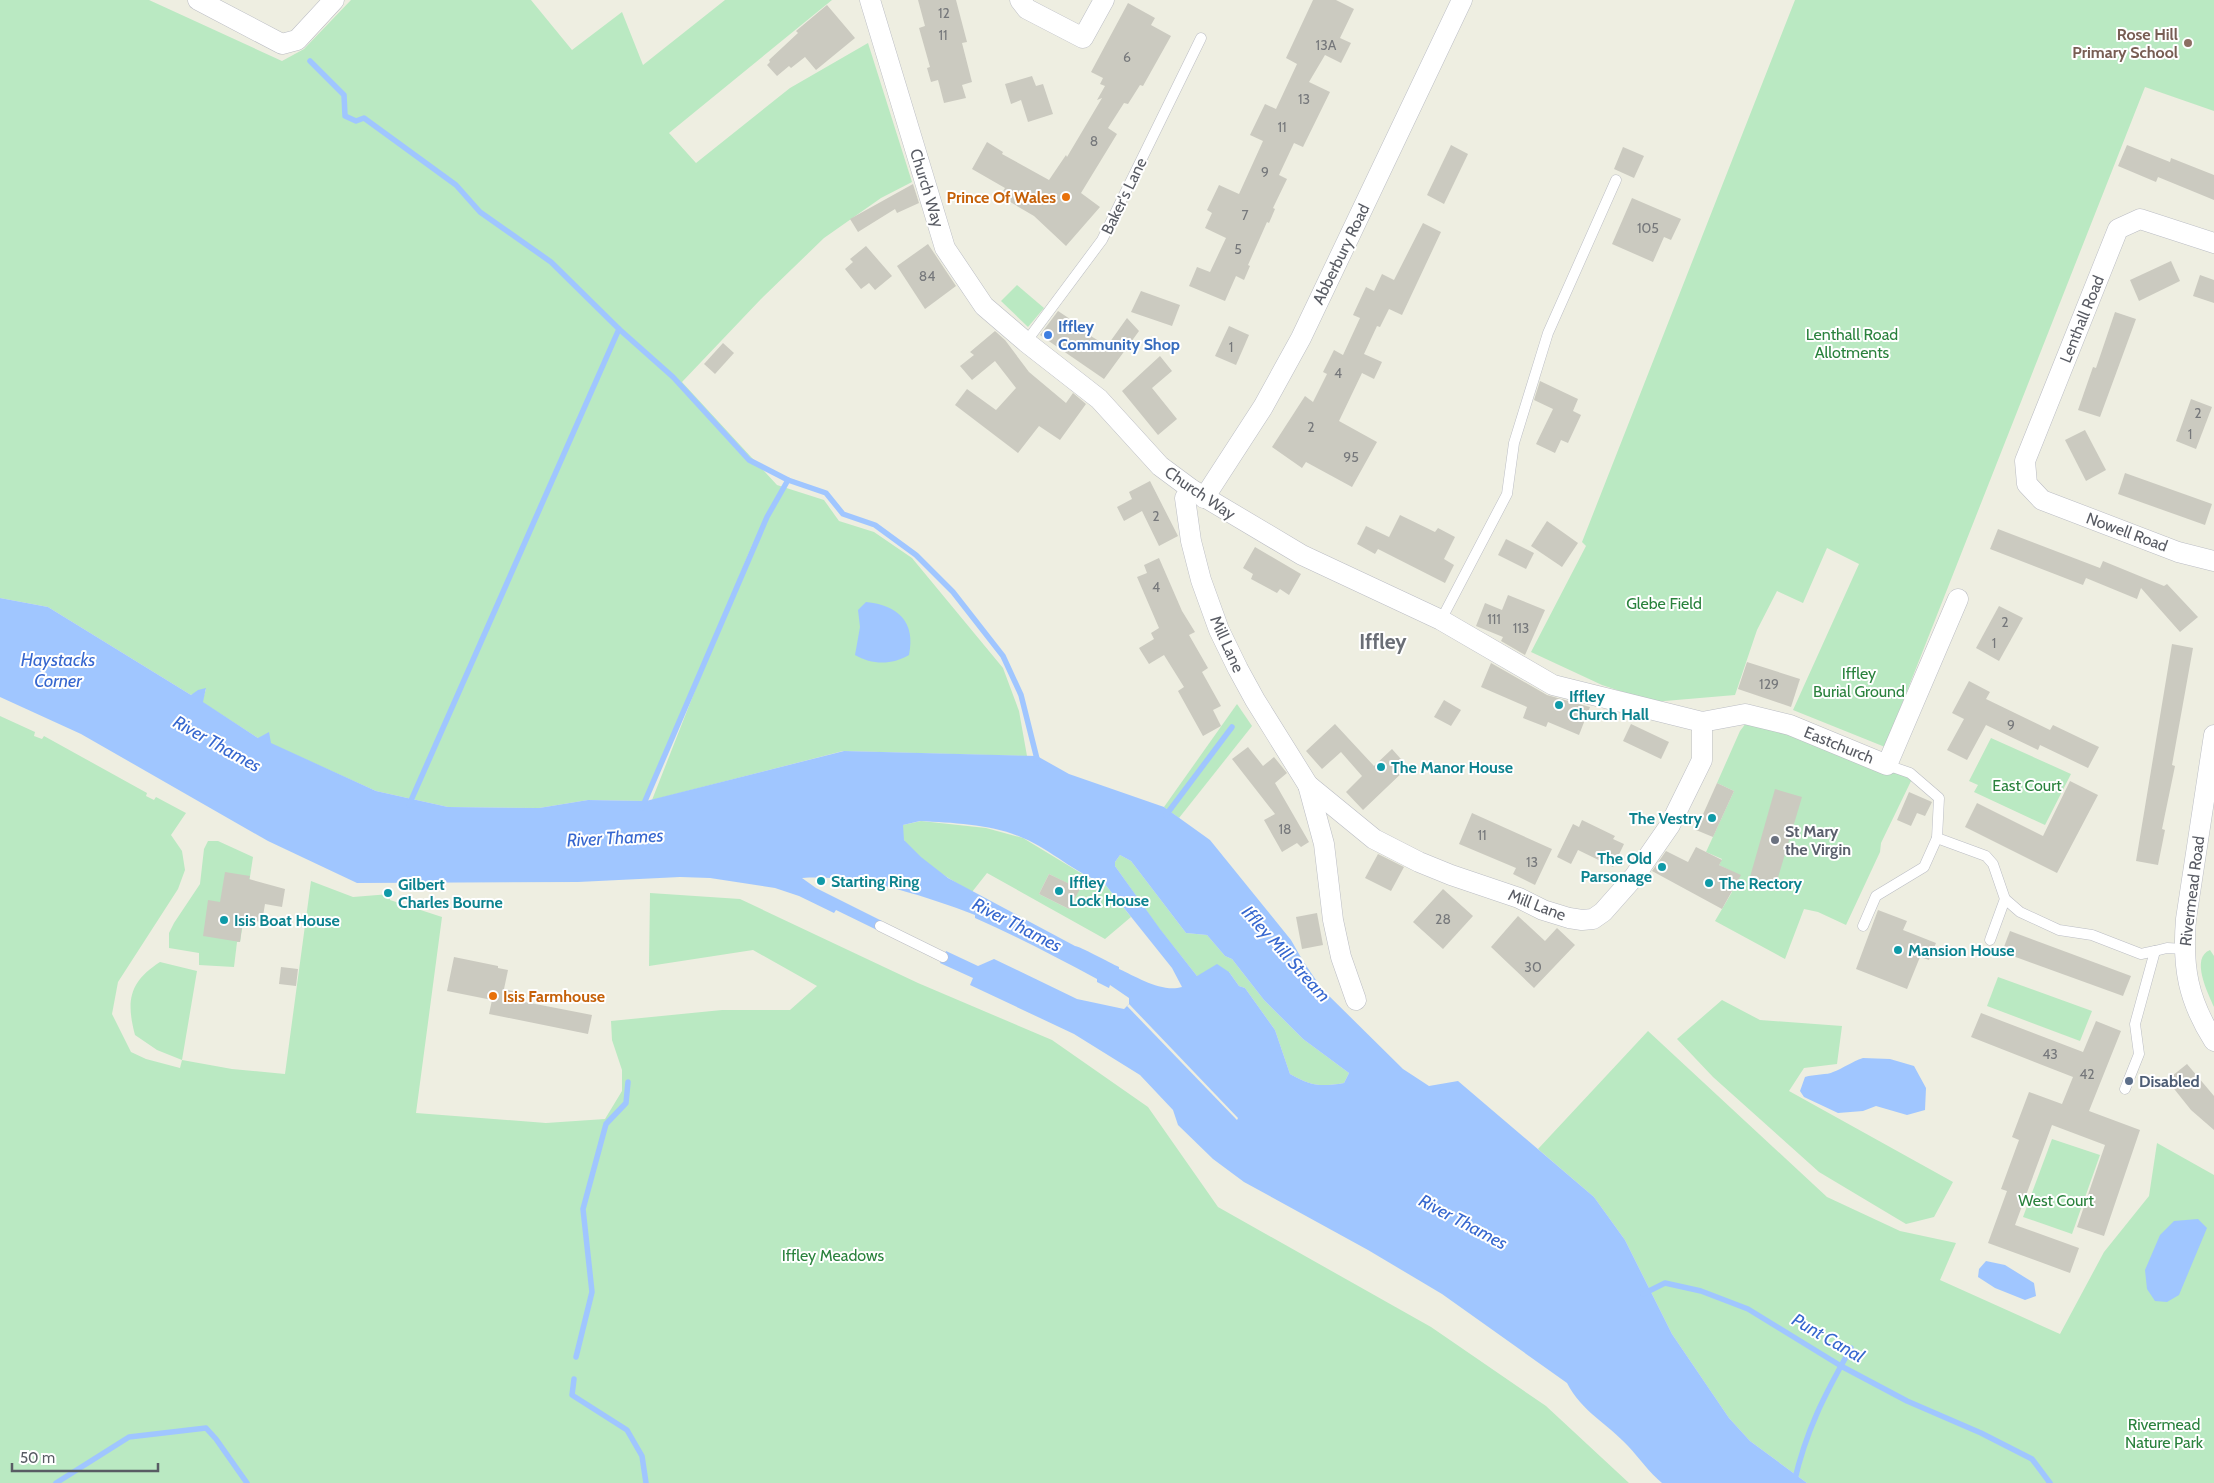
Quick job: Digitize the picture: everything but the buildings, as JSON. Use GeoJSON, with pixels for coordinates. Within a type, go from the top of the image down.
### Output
{"type":"FeatureCollection","features":[{"type":"Feature","properties":{"kind":"street"},"geometry":{"type":"LineString","coordinates":[[198,0],[282,44],[297,40],[334,0]]}},
{"type":"Feature","properties":{"kind":"street","name":"Church Way"},"geometry":{"type":"LineString","coordinates":[[870,0],[945,248],[984,306],[1026,342],[1099,399],[1160,466],[1197,494],[1302,555],[1441,620],[1553,685],[1702,722]]}},
{"type":"Feature","properties":{"kind":"street"},"geometry":{"type":"LineString","coordinates":[[1020,0],[1027,10],[1083,38],[1104,0]]}},
{"type":"Feature","properties":{"kind":"street","name":"Abberbury Road"},"geometry":{"type":"LineString","coordinates":[[1197,494],[1264,407],[1301,338],[1462,0]]}},
{"type":"Feature","properties":{"kind":"street","name":"Lenthall Road"},"geometry":{"type":"LineString","coordinates":[[2042,500],[2027,484],[2025,461],[2118,229],[2140,219],[2214,243]]}},
{"type":"Feature","properties":{"kind":"street","name":"Mill Lane"},"geometry":{"type":"LineString","coordinates":[[1197,494],[1185,498],[1190,541],[1201,580],[1219,630],[1242,677],[1308,785],[1324,844],[1341,957],[1356,1000]]}},
{"type":"Feature","properties":{"kind":"street","name":"Nowell Road"},"geometry":{"type":"LineString","coordinates":[[2042,500],[2178,552],[2214,561]]}},
{"type":"Feature","properties":{"kind":"street","name":"Eastchurch"},"geometry":{"type":"LineString","coordinates":[[1702,722],[1745,714],[1790,725],[1888,765],[1958,599]]}},
{"type":"Feature","properties":{"kind":"street","name":"Mill Lane"},"geometry":{"type":"LineString","coordinates":[[1308,785],[1374,839],[1419,862],[1451,876],[1519,898],[1543,910],[1569,918],[1593,919],[1603,912],[1634,877],[1670,824],[1702,760],[1702,722]]}},
{"type":"Feature","properties":{"kind":"street","name":"Rivermead Road"},"geometry":{"type":"LineString","coordinates":[[2214,735],[2205,862],[2186,920],[2184,949],[2186,974],[2192,998],[2214,1041]]}},
{"type":"Feature","properties":{"kind":"lane","name":"Baker's Lane"},"geometry":{"type":"LineString","coordinates":[[1026,342],[1102,240],[1201,38]]}},
{"type":"Feature","properties":{"kind":"lane"},"geometry":{"type":"LineString","coordinates":[[1441,620],[1507,494],[1514,443],[1548,333],[1616,180]]}},
{"type":"Feature","properties":{"kind":"lane"},"geometry":{"type":"LineString","coordinates":[[1863,926],[1876,896],[1924,867],[1937,838],[1938,798],[1910,773],[1888,765]]}},
{"type":"Feature","properties":{"kind":"lane"},"geometry":{"type":"LineString","coordinates":[[1937,838],[1986,856],[1993,864],[2006,899],[2020,912],[2059,930],[2092,935],[2141,954],[2167,948],[2184,949]]}},
{"type":"Feature","properties":{"kind":"lane"},"geometry":{"type":"LineString","coordinates":[[1990,940],[2006,899]]}},
{"type":"Feature","properties":{"kind":"lane"},"geometry":{"type":"LineString","coordinates":[[880,926],[943,957]]}},
{"type":"Feature","properties":{"kind":"lane"},"geometry":{"type":"LineString","coordinates":[[2125,1089],[2139,1054],[2135,1024],[2155,952]]}},
{"type":"Feature","properties":{"kind":"green space"},"geometry":{"type":"Polygon","coordinates":[[[0,0],[149,0],[282,61],[304,49],[351,0],[531,0],[572,50],[622,12],[643,65],[725,0],[832,0],[669,133],[696,163],[790,88],[868,43],[912,182],[881,198],[824,238],[761,299],[682,382],[777,485],[824,500],[839,521],[874,532],[912,558],[1003,668],[1019,711],[1027,756],[843,751],[652,800],[755,538],[646,801],[588,800],[539,808],[448,807],[376,791],[258,738],[202,702],[206,689],[191,695],[48,607],[0,598],[0,0]]]}},
{"type":"Feature","properties":{"kind":"green space","name":"Lenthall Road Allotments"},"geometry":{"type":"Polygon","coordinates":[[[1795,0],[2214,0],[2214,111],[2145,87],[1885,747],[1793,710],[1859,564],[1827,548],[1803,603],[1777,591],[1757,630],[1735,695],[1653,702],[1602,685],[1531,652],[1586,546],[1582,542],[1795,0]]]}},
{"type":"Feature","properties":{"kind":"green space"},"geometry":{"type":"Polygon","coordinates":[[[1017,285],[1044,308],[1028,327],[1001,301],[1017,285]]]}},
{"type":"Feature","properties":{"kind":"green space"},"geometry":{"type":"Polygon","coordinates":[[[1237,704],[1252,726],[1179,818],[1164,807],[1237,704]]]}},
{"type":"Feature","properties":{"kind":"green space","name":"Iffley Meadows"},"geometry":{"type":"Polygon","coordinates":[[[0,716],[35,732],[34,736],[42,739],[44,736],[147,793],[146,796],[154,800],[156,797],[186,813],[171,835],[182,851],[185,870],[178,889],[118,982],[112,1014],[131,1052],[146,1059],[180,1068],[182,1060],[232,1069],[285,1074],[311,881],[353,897],[390,894],[390,900],[442,917],[416,1113],[546,1123],[605,1119],[622,1091],[622,1070],[612,1040],[611,1021],[722,1010],[790,1010],[817,986],[753,950],[649,966],[650,893],[740,899],[918,983],[1052,1040],[1148,1107],[1218,1207],[1431,1327],[1546,1406],[1629,1483],[0,1483],[0,716]]]}},
{"type":"Feature","properties":{"kind":"green space"},"geometry":{"type":"Polygon","coordinates":[[[1749,719],[1912,779],[1881,843],[1880,852],[1846,925],[1818,912],[1804,909],[1785,959],[1715,921],[1732,892],[1733,872],[1719,865],[1722,859],[1706,852],[1734,791],[1717,783],[1740,731],[1749,719]]]}},
{"type":"Feature","properties":{"kind":"green space","name":"East Court"},"geometry":{"type":"Polygon","coordinates":[[[1991,738],[2071,774],[2045,825],[1974,792],[1978,785],[1969,781],[1991,738]]]}},
{"type":"Feature","properties":{"kind":"green space"},"geometry":{"type":"Polygon","coordinates":[[[921,821],[986,828],[1023,838],[1089,878],[1104,883],[1131,917],[1105,939],[987,873],[972,892],[935,869],[917,855],[903,838],[903,825],[921,821]],[[1049,874],[1039,894],[1069,909],[1079,889],[1049,874]]]}},
{"type":"Feature","properties":{"kind":"green space"},"geometry":{"type":"Polygon","coordinates":[[[208,841],[218,841],[253,857],[240,942],[237,942],[234,967],[199,965],[199,953],[169,948],[169,933],[200,884],[204,849],[208,841]]]}},
{"type":"Feature","properties":{"kind":"green space"},"geometry":{"type":"Polygon","coordinates":[[[1120,855],[1131,861],[1186,933],[1207,935],[1225,956],[1232,959],[1264,1000],[1303,1039],[1349,1073],[1344,1083],[1316,1084],[1304,1081],[1290,1074],[1275,1030],[1245,988],[1239,986],[1229,972],[1197,976],[1158,927],[1115,866],[1115,862],[1120,855]]]}},
{"type":"Feature","properties":{"kind":"green space"},"geometry":{"type":"Polygon","coordinates":[[[2210,950],[2214,956],[2214,1007],[2202,976],[2201,968],[2201,960],[2204,954],[2210,950]]]}},
{"type":"Feature","properties":{"kind":"green space"},"geometry":{"type":"Polygon","coordinates":[[[160,962],[197,971],[182,1060],[157,1050],[135,1035],[132,1023],[132,993],[142,977],[160,962]]]}},
{"type":"Feature","properties":{"kind":"green space"},"geometry":{"type":"Polygon","coordinates":[[[1998,977],[2092,1011],[2080,1041],[1987,1006],[1998,977]]]}},
{"type":"Feature","properties":{"kind":"green space"},"geometry":{"type":"Polygon","coordinates":[[[1722,1000],[1760,1020],[1842,1026],[1837,1064],[1804,1068],[1789,1091],[1953,1182],[1934,1217],[1906,1224],[1819,1172],[1713,1077],[1677,1039],[1722,1000]]]}},
{"type":"Feature","properties":{"kind":"green space","name":"Rivermead Nature Park"},"geometry":{"type":"Polygon","coordinates":[[[1648,1031],[1827,1197],[1900,1231],[1956,1243],[1940,1280],[2060,1334],[2104,1252],[2149,1196],[2157,1143],[2214,1175],[2214,1483],[1807,1483],[1750,1441],[1729,1418],[1672,1334],[1625,1240],[1594,1197],[1538,1149],[1648,1031]]]}},
{"type":"Feature","properties":{"kind":"green space","name":"West Court"},"geometry":{"type":"Polygon","coordinates":[[[2052,1139],[2100,1155],[2072,1234],[2023,1217],[2052,1139]]]}},
{"type":"Feature","properties":{"kind":"water"},"geometry":{"type":"Polygon","coordinates":[[[0,598],[48,607],[191,695],[198,690],[206,688],[203,702],[258,738],[269,732],[271,743],[376,791],[448,807],[539,808],[588,800],[646,801],[844,751],[1037,756],[1069,774],[1164,807],[1210,840],[1291,940],[1322,989],[1403,1069],[1429,1086],[1458,1081],[1594,1197],[1625,1240],[1672,1334],[1729,1418],[1750,1441],[1807,1483],[1662,1483],[1620,1438],[1580,1402],[1567,1383],[1442,1294],[1368,1250],[1244,1182],[1213,1159],[1178,1125],[1173,1110],[1140,1075],[1074,1034],[970,985],[973,978],[940,963],[946,951],[978,966],[994,959],[1077,999],[1124,1009],[1129,1004],[1129,998],[1110,985],[1109,988],[1097,982],[1097,979],[1036,947],[975,918],[975,915],[912,893],[845,879],[802,878],[816,888],[882,921],[877,930],[836,910],[834,913],[799,896],[775,888],[710,878],[680,877],[578,882],[357,883],[268,841],[81,734],[0,697],[0,598]],[[920,821],[903,825],[904,840],[921,857],[948,878],[1142,980],[1166,988],[1182,987],[1172,968],[1104,883],[1093,879],[1034,843],[1011,833],[973,825],[920,821]],[[1120,855],[1115,862],[1115,866],[1160,929],[1197,976],[1217,964],[1229,972],[1239,986],[1245,988],[1275,1030],[1290,1074],[1304,1081],[1316,1084],[1344,1083],[1349,1073],[1303,1039],[1264,1000],[1232,959],[1225,956],[1207,935],[1186,933],[1131,861],[1120,855]]]}},
{"type":"Feature","properties":{"kind":"water"},"geometry":{"type":"Polygon","coordinates":[[[866,602],[887,607],[896,611],[902,617],[910,633],[909,655],[896,661],[875,662],[855,655],[860,627],[858,610],[866,602]]]}},
{"type":"Feature","properties":{"kind":"water"},"geometry":{"type":"Polygon","coordinates":[[[1863,1058],[1890,1059],[1914,1066],[1926,1088],[1925,1110],[1907,1115],[1876,1106],[1863,1111],[1838,1113],[1804,1097],[1800,1091],[1805,1077],[1831,1073],[1863,1058]]]}},
{"type":"Feature","properties":{"kind":"water"},"geometry":{"type":"Polygon","coordinates":[[[2198,1219],[2207,1228],[2179,1295],[2167,1302],[2155,1301],[2147,1289],[2145,1270],[2160,1235],[2174,1221],[2198,1219]]]}},
{"type":"Feature","properties":{"kind":"water"},"geometry":{"type":"Polygon","coordinates":[[[1986,1261],[2005,1265],[2034,1283],[2036,1296],[2025,1300],[1995,1288],[1978,1277],[1979,1269],[1986,1261]]]}},
{"type":"Feature","properties":{"kind":"pier"},"geometry":{"type":"Polygon","coordinates":[[[1129,1004],[1238,1118],[1237,1120],[1127,1006],[1129,1004]]]}},
{"type":"Feature","properties":{"kind":"waterway"},"geometry":{"type":"LineString","coordinates":[[310,61],[344,95],[345,116],[356,121],[364,118],[456,185],[480,212],[551,262],[619,329],[409,805]]}},
{"type":"Feature","properties":{"kind":"waterway"},"geometry":{"type":"LineString","coordinates":[[619,329],[673,377],[749,460],[788,480],[767,517],[642,808]]}},
{"type":"Feature","properties":{"kind":"waterway"},"geometry":{"type":"LineString","coordinates":[[788,480],[826,493],[843,514],[875,525],[916,555],[953,592],[1003,656],[1021,695],[1038,763]]}},
{"type":"Feature","properties":{"kind":"waterway"},"geometry":{"type":"LineString","coordinates":[[1166,815],[1232,727]]}},
{"type":"Feature","properties":{"kind":"waterway"},"geometry":{"type":"LineString","coordinates":[[576,1357],[592,1292],[583,1209],[606,1124],[626,1103],[628,1082]]}},
{"type":"Feature","properties":{"kind":"waterway","name":"Punt Canal"},"geometry":{"type":"LineString","coordinates":[[1643,1294],[1665,1283],[1701,1291],[1748,1309],[1841,1366],[1907,1401],[1981,1433],[2032,1459],[2050,1483]]}},
{"type":"Feature","properties":{"kind":"waterway"},"geometry":{"type":"LineString","coordinates":[[1794,1483],[1810,1429],[1851,1348]]}},
{"type":"Feature","properties":{"kind":"waterway"},"geometry":{"type":"LineString","coordinates":[[574,1379],[572,1395],[627,1430],[642,1456],[646,1483]]}},
{"type":"Feature","properties":{"kind":"waterway"},"geometry":{"type":"LineString","coordinates":[[56,1483],[129,1437],[206,1428],[247,1483]]}},
{"type":"Feature","properties":{"kind":"place","name":"Rose Hill Primary School"},"geometry":{"type":"Point","coordinates":[2188,43]}},
{"type":"Feature","properties":{"kind":"place","name":"Prince Of Wales"},"geometry":{"type":"Point","coordinates":[1066,197]}},
{"type":"Feature","properties":{"kind":"place","name":"Iffley Community Shop"},"geometry":{"type":"Point","coordinates":[1048,335]}},
{"type":"Feature","properties":{"kind":"place","name":"Iffley Church Hall"},"geometry":{"type":"Point","coordinates":[1559,705]}},
{"type":"Feature","properties":{"kind":"place","name":"The Manor House"},"geometry":{"type":"Point","coordinates":[1381,767]}},
{"type":"Feature","properties":{"kind":"place","name":"The Vestry"},"geometry":{"type":"Point","coordinates":[1712,818]}},
{"type":"Feature","properties":{"kind":"place","name":"St Mary the Virgin"},"geometry":{"type":"Point","coordinates":[1775,840]}},
{"type":"Feature","properties":{"kind":"place","name":"The Old Parsonage"},"geometry":{"type":"Point","coordinates":[1662,867]}},
{"type":"Feature","properties":{"kind":"place","name":"Starting Ring"},"geometry":{"type":"Point","coordinates":[821,881]}},
{"type":"Feature","properties":{"kind":"place","name":"The Rectory"},"geometry":{"type":"Point","coordinates":[1709,883]}},
{"type":"Feature","properties":{"kind":"place","name":"Iffley Lock House"},"geometry":{"type":"Point","coordinates":[1059,891]}},
{"type":"Feature","properties":{"kind":"place","name":"Gilbert Charles Bourne"},"geometry":{"type":"Point","coordinates":[388,893]}},
{"type":"Feature","properties":{"kind":"place","name":"Isis Boat House"},"geometry":{"type":"Point","coordinates":[224,920]}},
{"type":"Feature","properties":{"kind":"place","name":"Mansion House"},"geometry":{"type":"Point","coordinates":[1898,950]}},
{"type":"Feature","properties":{"kind":"place","name":"Isis Farmhouse"},"geometry":{"type":"Point","coordinates":[493,996]}},
{"type":"Feature","properties":{"kind":"place","name":"Disabled"},"geometry":{"type":"Point","coordinates":[2129,1081]}},
{"type":"Feature","properties":{"kind":"district","name":"Iffley"},"geometry":{"type":"Point","coordinates":[1383,641]}},
{"type":"Feature","properties":{"kind":"park label","name":"Glebe Field"},"geometry":{"type":"Point","coordinates":[1664,603]}},
{"type":"Feature","properties":{"kind":"park label","name":"Iffley Burial Ground"},"geometry":{"type":"Point","coordinates":[1859,682]}},
{"type":"Feature","properties":{"kind":"water label","name":"Haystacks Corner"},"geometry":{"type":"Point","coordinates":[58,670]}},
{"type":"Feature","properties":{"kind":"water label","name":"River Thames"},"geometry":{"type":"Point","coordinates":[217,744]}},
{"type":"Feature","properties":{"kind":"water label","name":"River Thames"},"geometry":{"type":"Point","coordinates":[615,838]}},
{"type":"Feature","properties":{"kind":"water label","name":"River Thames"},"geometry":{"type":"Point","coordinates":[1017,925]}},
{"type":"Feature","properties":{"kind":"water label","name":"Iffley Mill Stream"},"geometry":{"type":"Point","coordinates":[1286,954]}},
{"type":"Feature","properties":{"kind":"water label","name":"River Thames"},"geometry":{"type":"Point","coordinates":[1463,1222]}}]}
